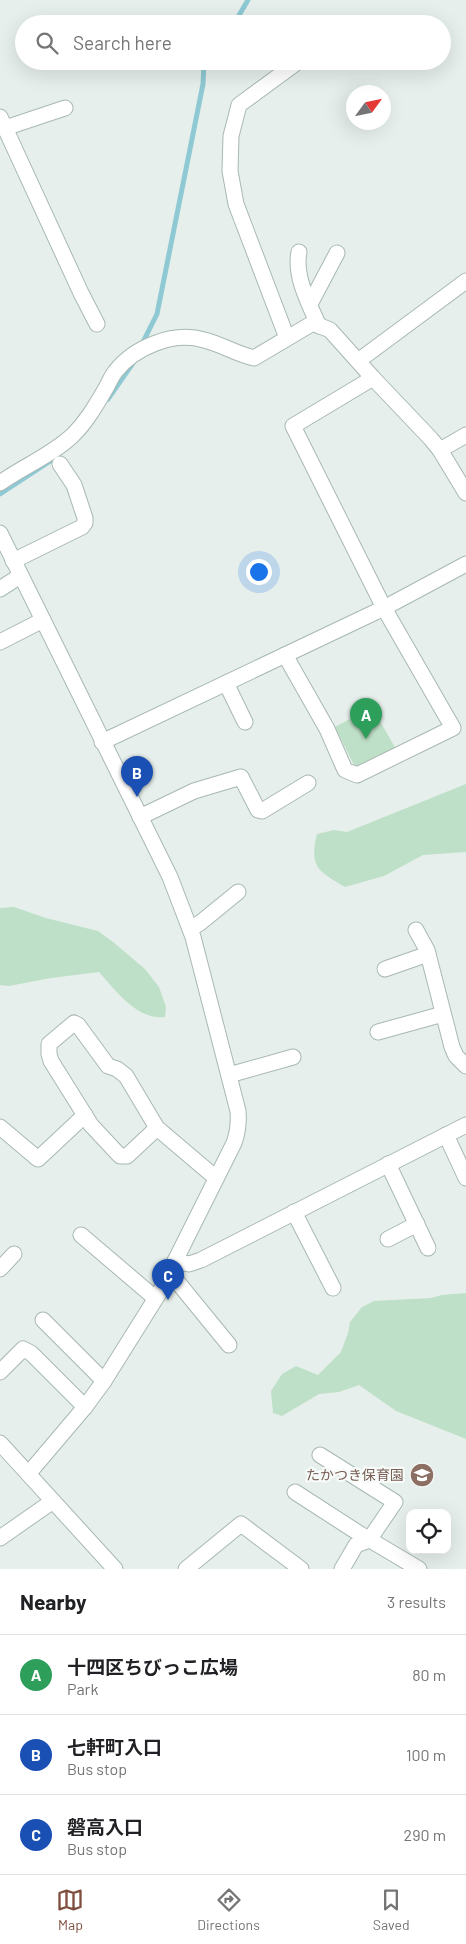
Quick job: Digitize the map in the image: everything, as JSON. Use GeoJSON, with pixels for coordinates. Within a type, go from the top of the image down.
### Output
{"type":"FeatureCollection","features":[{"type":"Feature","properties":{"kind":"street"},"geometry":{"type":"LineString","coordinates":[[287,70],[239,105],[231,136],[230,171],[236,204],[287,338]]}},
{"type":"Feature","properties":{"kind":"street"},"geometry":{"type":"LineString","coordinates":[[65,108],[3,122],[6,145],[97,324]]}},
{"type":"Feature","properties":{"kind":"street"},"geometry":{"type":"LineString","coordinates":[[299,252],[297,263],[319,326]]}},
{"type":"Feature","properties":{"kind":"street"},"geometry":{"type":"LineString","coordinates":[[310,304],[337,253]]}},
{"type":"Feature","properties":{"kind":"street"},"geometry":{"type":"LineString","coordinates":[[358,361],[466,281]]}},
{"type":"Feature","properties":{"kind":"street"},"geometry":{"type":"LineString","coordinates":[[0,483],[45,456],[71,436],[89,417],[114,373],[134,355],[148,347],[180,338],[191,337],[254,358],[313,323],[330,330],[440,450],[466,493]]}},
{"type":"Feature","properties":{"kind":"street"},"geometry":{"type":"LineString","coordinates":[[285,655],[327,729],[345,770],[357,775],[453,728],[384,608],[293,426],[373,378]]}},
{"type":"Feature","properties":{"kind":"street"},"geometry":{"type":"LineString","coordinates":[[440,450],[466,435]]}},
{"type":"Feature","properties":{"kind":"street"},"geometry":{"type":"LineString","coordinates":[[13,561],[82,527],[85,523],[74,485],[60,464]]}},
{"type":"Feature","properties":{"kind":"street"},"geometry":{"type":"LineString","coordinates":[[0,532],[20,576],[170,877],[190,929],[238,1111],[238,1132],[173,1268],[104,1381],[85,1407],[29,1473]]}},
{"type":"Feature","properties":{"kind":"street"},"geometry":{"type":"LineString","coordinates":[[102,742],[384,608],[466,564]]}},
{"type":"Feature","properties":{"kind":"street"},"geometry":{"type":"LineString","coordinates":[[0,589],[20,576]]}},
{"type":"Feature","properties":{"kind":"street"},"geometry":{"type":"LineString","coordinates":[[0,642],[43,620]]}},
{"type":"Feature","properties":{"kind":"street"},"geometry":{"type":"LineString","coordinates":[[226,683],[245,722]]}},
{"type":"Feature","properties":{"kind":"street"},"geometry":{"type":"LineString","coordinates":[[140,816],[194,791],[241,777],[258,810],[262,811],[308,783]]}},
{"type":"Feature","properties":{"kind":"street"},"geometry":{"type":"LineString","coordinates":[[190,929],[238,892]]}},
{"type":"Feature","properties":{"kind":"street"},"geometry":{"type":"LineString","coordinates":[[416,930],[428,954],[456,1056],[466,1066]]}},
{"type":"Feature","properties":{"kind":"street"},"geometry":{"type":"LineString","coordinates":[[385,969],[428,954]]}},
{"type":"Feature","properties":{"kind":"street"},"geometry":{"type":"LineString","coordinates":[[378,1032],[443,1014]]}},
{"type":"Feature","properties":{"kind":"street"},"geometry":{"type":"LineString","coordinates":[[157,1128],[127,1156],[120,1156],[91,1125],[48,1054],[49,1044],[74,1023],[78,1025],[108,1066],[117,1069],[126,1076],[157,1128],[216,1178]]}},
{"type":"Feature","properties":{"kind":"street"},"geometry":{"type":"LineString","coordinates":[[229,1074],[293,1057]]}},
{"type":"Feature","properties":{"kind":"street"},"geometry":{"type":"LineString","coordinates":[[0,1127],[38,1159],[85,1115]]}},
{"type":"Feature","properties":{"kind":"street"},"geometry":{"type":"LineString","coordinates":[[173,1268],[201,1260],[466,1125]]}},
{"type":"Feature","properties":{"kind":"street"},"geometry":{"type":"LineString","coordinates":[[446,1135],[466,1178]]}},
{"type":"Feature","properties":{"kind":"street"},"geometry":{"type":"LineString","coordinates":[[388,1164],[428,1248]]}},
{"type":"Feature","properties":{"kind":"street"},"geometry":{"type":"LineString","coordinates":[[294,1212],[333,1288]]}},
{"type":"Feature","properties":{"kind":"street"},"geometry":{"type":"LineString","coordinates":[[388,1239],[417,1224]]}},
{"type":"Feature","properties":{"kind":"street"},"geometry":{"type":"LineString","coordinates":[[81,1235],[155,1298]]}},
{"type":"Feature","properties":{"kind":"street"},"geometry":{"type":"LineString","coordinates":[[0,1269],[14,1254]]}},
{"type":"Feature","properties":{"kind":"street"},"geometry":{"type":"LineString","coordinates":[[173,1268],[229,1345]]}},
{"type":"Feature","properties":{"kind":"street"},"geometry":{"type":"LineString","coordinates":[[43,1320],[104,1381]]}},
{"type":"Feature","properties":{"kind":"street"},"geometry":{"type":"LineString","coordinates":[[0,1372],[23,1349],[31,1353],[85,1407]]}},
{"type":"Feature","properties":{"kind":"street"},"geometry":{"type":"LineString","coordinates":[[0,1443],[115,1569]]}},
{"type":"Feature","properties":{"kind":"street"},"geometry":{"type":"LineString","coordinates":[[320,1455],[395,1502],[369,1540],[356,1545],[342,1569]]}},
{"type":"Feature","properties":{"kind":"street"},"geometry":{"type":"LineString","coordinates":[[295,1492],[418,1569]]}},
{"type":"Feature","properties":{"kind":"street"},"geometry":{"type":"LineString","coordinates":[[0,1538],[53,1501]]}},
{"type":"Feature","properties":{"kind":"street"},"geometry":{"type":"LineString","coordinates":[[186,1569],[241,1524],[302,1569]]}},
{"type":"Feature","properties":{"kind":"green space"},"geometry":{"type":"Polygon","coordinates":[[[372,707],[397,751],[358,773],[335,727],[372,707]]]}},
{"type":"Feature","properties":{"kind":"green space"},"geometry":{"type":"Polygon","coordinates":[[[466,784],[466,852],[423,855],[384,876],[345,887],[328,877],[318,867],[314,854],[317,834],[334,830],[347,832],[466,784]]]}},
{"type":"Feature","properties":{"kind":"green space"},"geometry":{"type":"Polygon","coordinates":[[[14,907],[46,918],[98,931],[145,969],[159,987],[166,1007],[165,1017],[155,1017],[136,1009],[99,972],[9,986],[0,985],[0,908],[14,907]]]}},
{"type":"Feature","properties":{"kind":"green space"},"geometry":{"type":"Polygon","coordinates":[[[466,1293],[466,1439],[396,1411],[359,1385],[339,1392],[319,1394],[282,1416],[273,1413],[271,1391],[282,1374],[296,1366],[318,1375],[341,1352],[350,1322],[362,1307],[374,1301],[431,1298],[466,1293]]]}},
{"type":"Feature","properties":{"kind":"waterway"},"geometry":{"type":"LineString","coordinates":[[239,15],[248,0]]}},
{"type":"Feature","properties":{"kind":"waterway"},"geometry":{"type":"LineString","coordinates":[[142,344],[157,314],[203,84],[204,70]]}},
{"type":"Feature","properties":{"kind":"waterway"},"geometry":{"type":"LineString","coordinates":[[108,399],[133,363]]}},
{"type":"Feature","properties":{"kind":"waterway"},"geometry":{"type":"LineString","coordinates":[[0,494],[58,456]]}},
{"type":"Feature","properties":{"kind":"place","name":"十四区ちびっこ広場"},"geometry":{"type":"Point","coordinates":[366,739]}},
{"type":"Feature","properties":{"kind":"place","name":"七軒町入口"},"geometry":{"type":"Point","coordinates":[137,797]}},
{"type":"Feature","properties":{"kind":"place","name":"磐高入口"},"geometry":{"type":"Point","coordinates":[168,1300]}},
{"type":"Feature","properties":{"kind":"place","name":"たかつき保育園"},"geometry":{"type":"Point","coordinates":[422,1475]}}]}
